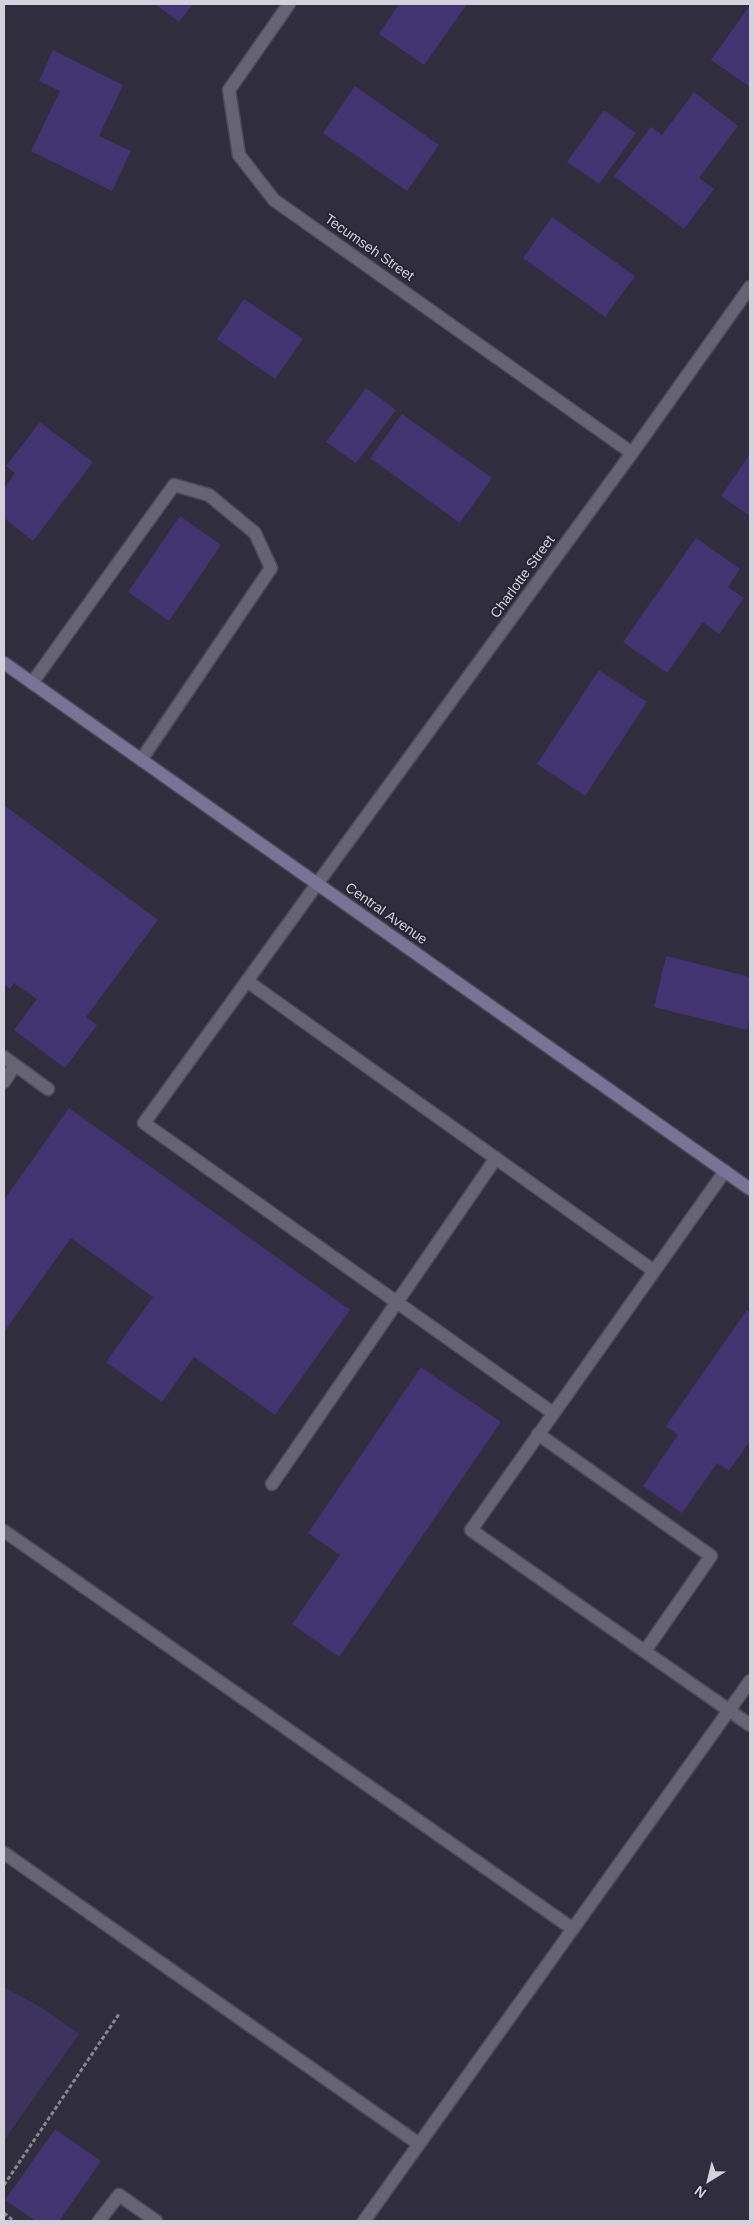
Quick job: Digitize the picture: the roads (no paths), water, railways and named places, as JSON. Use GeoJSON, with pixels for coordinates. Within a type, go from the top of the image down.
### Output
{"type":"FeatureCollection","features":[{"type":"Feature","properties":{"kind":"main road","name":"Central Avenue"},"geometry":{"type":"LineString","coordinates":[[4,664],[750,1189]]}},
{"type":"Feature","properties":{"kind":"street","name":"Tecumseh Street"},"geometry":{"type":"LineString","coordinates":[[289,4],[229,90],[239,155],[274,200],[632,452]]}},
{"type":"Feature","properties":{"kind":"street","name":"Charlotte Street"},"geometry":{"type":"LineString","coordinates":[[397,1302],[144,1123],[632,452],[750,286]]}},
{"type":"Feature","properties":{"kind":"street"},"geometry":{"type":"LineString","coordinates":[[32,683],[174,485],[210,495],[255,533],[271,568],[141,760]]}},
{"type":"Feature","properties":{"kind":"street"},"geometry":{"type":"LineString","coordinates":[[247,981],[654,1271]]}},
{"type":"Feature","properties":{"kind":"street"},"geometry":{"type":"LineString","coordinates":[[4,1057],[48,1089]]}},
{"type":"Feature","properties":{"kind":"street"},"geometry":{"type":"LineString","coordinates":[[4,1082],[15,1065]]}},
{"type":"Feature","properties":{"kind":"street"},"geometry":{"type":"LineString","coordinates":[[272,1484],[496,1158]]}},
{"type":"Feature","properties":{"kind":"street"},"geometry":{"type":"LineString","coordinates":[[725,1170],[471,1530],[750,1725]]}},
{"type":"Feature","properties":{"kind":"street"},"geometry":{"type":"LineString","coordinates":[[397,1302],[554,1413]]}},
{"type":"Feature","properties":{"kind":"street"},"geometry":{"type":"LineString","coordinates":[[538,1434],[711,1556],[645,1651]]}},
{"type":"Feature","properties":{"kind":"street"},"geometry":{"type":"LineString","coordinates":[[4,1531],[573,1929]]}},
{"type":"Feature","properties":{"kind":"street"},"geometry":{"type":"LineString","coordinates":[[364,2221],[750,1681]]}},
{"type":"Feature","properties":{"kind":"street"},"geometry":{"type":"LineString","coordinates":[[4,1853],[419,2144]]}},
{"type":"Feature","properties":{"kind":"street"},"geometry":{"type":"LineString","coordinates":[[100,2221],[119,2194],[156,2221]]}}]}
